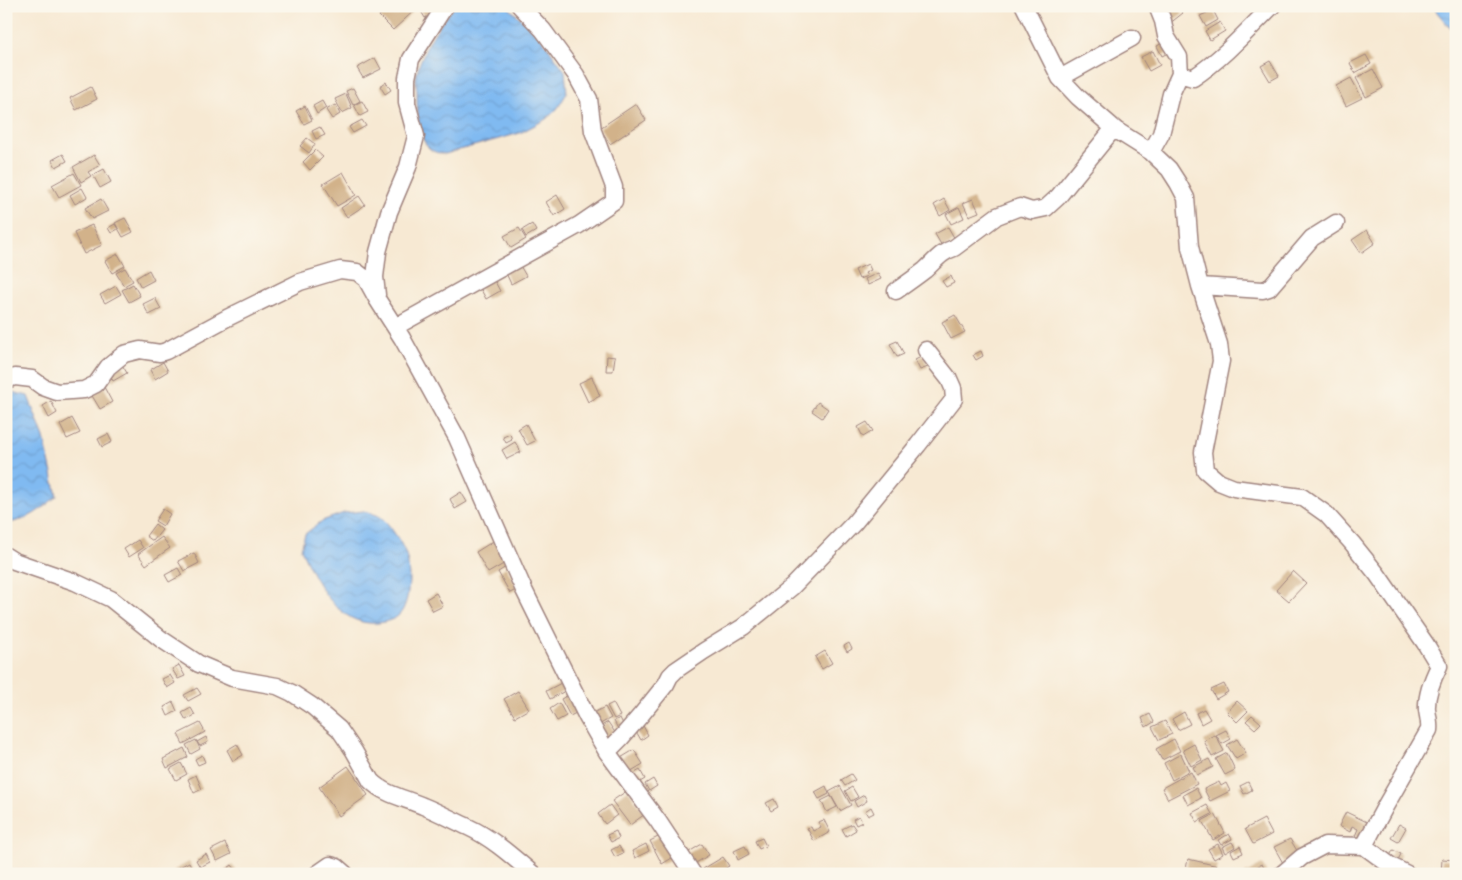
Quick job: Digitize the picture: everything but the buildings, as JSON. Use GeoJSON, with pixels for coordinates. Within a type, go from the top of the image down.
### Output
{"type":"FeatureCollection","features":[{"type":"Feature","properties":{"kind":"street"},"geometry":{"type":"LineString","coordinates":[[377,299],[375,277],[378,252],[389,212],[408,167],[416,136],[407,104],[407,78],[411,59],[444,6]]}},
{"type":"Feature","properties":{"kind":"street"},"geometry":{"type":"LineString","coordinates":[[395,327],[578,225],[614,201],[614,187],[593,131],[589,98],[576,75],[543,30],[520,6]]}},
{"type":"Feature","properties":{"kind":"street"},"geometry":{"type":"LineString","coordinates":[[1024,6],[1060,78],[1078,97],[1116,130],[1150,152],[1169,169],[1186,198],[1190,247],[1200,286],[1219,344],[1220,361],[1203,452],[1205,470],[1218,482],[1234,488],[1302,497],[1326,514],[1377,574],[1425,643],[1438,666],[1427,709],[1430,730],[1364,846]]}},
{"type":"Feature","properties":{"kind":"street"},"geometry":{"type":"LineString","coordinates":[[1150,152],[1161,134],[1171,94],[1180,74],[1178,57],[1166,36],[1157,6]]}},
{"type":"Feature","properties":{"kind":"street"},"geometry":{"type":"LineString","coordinates":[[1180,74],[1193,78],[1206,69],[1237,42],[1272,6]]}},
{"type":"Feature","properties":{"kind":"street"},"geometry":{"type":"LineString","coordinates":[[1060,78],[1132,38]]}},
{"type":"Feature","properties":{"kind":"street"},"geometry":{"type":"LineString","coordinates":[[896,291],[926,269],[946,250],[954,248],[997,216],[1020,207],[1032,211],[1046,208],[1077,175],[1110,133],[1116,130]]}},
{"type":"Feature","properties":{"kind":"street"},"geometry":{"type":"LineString","coordinates":[[1200,286],[1263,290],[1269,288],[1312,238],[1336,223]]}},
{"type":"Feature","properties":{"kind":"street"},"geometry":{"type":"LineString","coordinates":[[6,380],[15,377],[32,379],[42,387],[57,392],[84,390],[96,384],[108,367],[124,354],[140,350],[160,353],[166,351],[300,282],[340,270],[357,272],[366,279],[395,327],[457,438],[524,590],[578,701],[607,752],[694,874]]}},
{"type":"Feature","properties":{"kind":"street"},"geometry":{"type":"LineString","coordinates":[[607,752],[641,716],[676,670],[743,627],[792,587],[854,523],[918,445],[954,399],[953,388],[949,379],[926,350]]}},
{"type":"Feature","properties":{"kind":"street"},"geometry":{"type":"LineString","coordinates":[[6,556],[14,561],[75,582],[111,600],[160,639],[199,664],[232,678],[277,686],[292,692],[339,729],[375,785],[384,791],[470,828],[493,841],[534,874]]}},
{"type":"Feature","properties":{"kind":"street"},"geometry":{"type":"LineString","coordinates":[[1282,874],[1302,856],[1326,845],[1364,846],[1391,866],[1407,874]]}},
{"type":"Feature","properties":{"kind":"street"},"geometry":{"type":"LineString","coordinates":[[317,874],[330,865],[337,867],[345,874]]}},
{"type":"Feature","properties":{"kind":"water"},"geometry":{"type":"Polygon","coordinates":[[[455,6],[507,6],[539,35],[565,71],[567,93],[557,109],[546,119],[520,133],[445,154],[430,149],[422,138],[418,113],[416,77],[428,45],[437,29],[455,6]]]}},
{"type":"Feature","properties":{"kind":"water"},"geometry":{"type":"Polygon","coordinates":[[[1432,6],[1456,6],[1456,35],[1432,6]]]}},
{"type":"Feature","properties":{"kind":"water"},"geometry":{"type":"Polygon","coordinates":[[[13,392],[28,396],[44,438],[57,496],[34,514],[6,524],[6,393],[13,392]]]}},
{"type":"Feature","properties":{"kind":"water"},"geometry":{"type":"Polygon","coordinates":[[[364,511],[382,518],[388,525],[405,552],[408,567],[408,594],[403,609],[395,618],[378,623],[363,622],[339,610],[321,587],[301,549],[305,534],[322,521],[344,513],[364,511]]]}}]}
